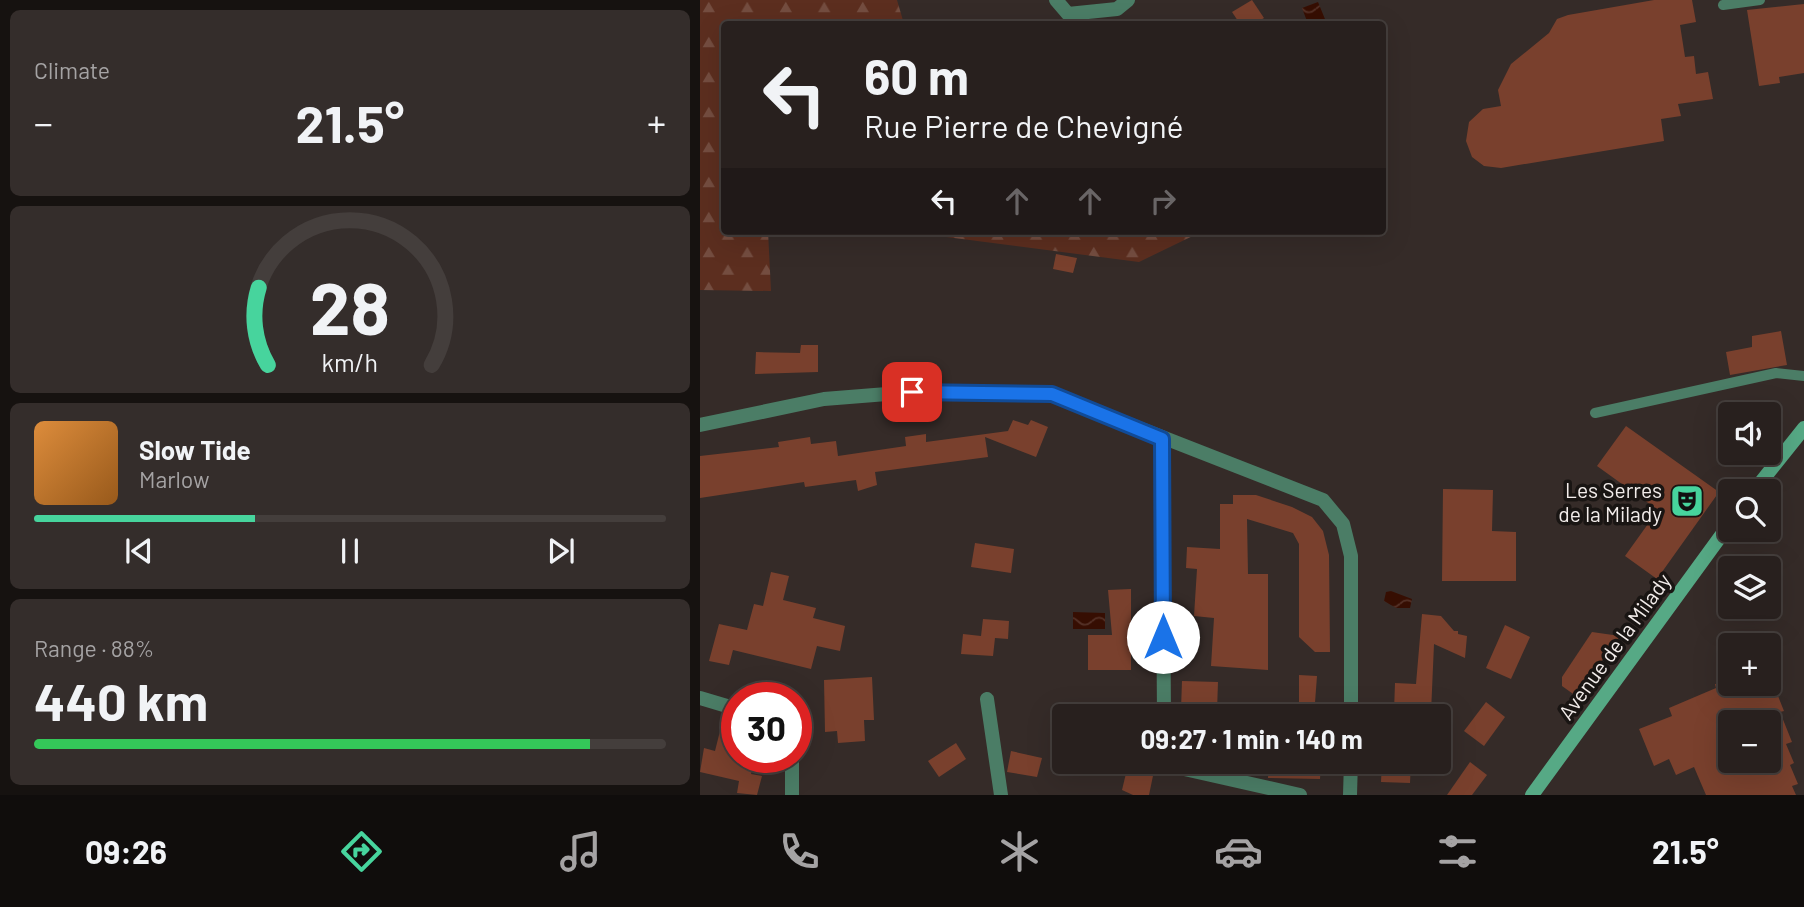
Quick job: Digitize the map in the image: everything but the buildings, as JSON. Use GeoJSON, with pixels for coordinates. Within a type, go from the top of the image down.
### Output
{"type":"FeatureCollection","features":[{"type":"Feature","properties":{"kind":"main road"},"geometry":{"type":"LineString","coordinates":[[1763,479],[1804,428]]}},
{"type":"Feature","properties":{"kind":"main road","name":"Avenue de la Milady"},"geometry":{"type":"LineString","coordinates":[[1532,795],[1718,540]]}},
{"type":"Feature","properties":{"kind":"street"},"geometry":{"type":"LineString","coordinates":[[1056,0],[1068,14],[1117,9],[1128,0]]}},
{"type":"Feature","properties":{"kind":"street"},"geometry":{"type":"LineString","coordinates":[[700,425],[824,399],[912,392],[1052,394],[1324,500],[1343,524],[1351,555],[1351,704]]}},
{"type":"Feature","properties":{"kind":"street"},"geometry":{"type":"LineString","coordinates":[[1162,439],[1164,704]]}},
{"type":"Feature","properties":{"kind":"street"},"geometry":{"type":"LineString","coordinates":[[700,698],[721,704]]}},
{"type":"Feature","properties":{"kind":"street"},"geometry":{"type":"LineString","coordinates":[[987,699],[1002,795]]}},
{"type":"Feature","properties":{"kind":"street"},"geometry":{"type":"LineString","coordinates":[[792,773],[792,795]]}},
{"type":"Feature","properties":{"kind":"street"},"geometry":{"type":"LineString","coordinates":[[1207,774],[1300,795]]}},
{"type":"Feature","properties":{"kind":"street"},"geometry":{"type":"LineString","coordinates":[[1350,795],[1351,774]]}},
{"type":"Feature","properties":{"kind":"lane"},"geometry":{"type":"LineString","coordinates":[[1723,5],[1760,0]]}},
{"type":"Feature","properties":{"kind":"lane"},"geometry":{"type":"LineString","coordinates":[[1595,413],[1776,373],[1804,376]]}},
{"type":"Feature","properties":{"kind":"green space"},"geometry":{"type":"Polygon","coordinates":[[[700,0],[897,0],[903,21],[721,21],[721,235],[768,235],[771,291],[700,290],[700,0]]]}},
{"type":"Feature","properties":{"kind":"green space"},"geometry":{"type":"Polygon","coordinates":[[[931,235],[1195,235],[1139,262],[931,235]]]}},
{"type":"Feature","properties":{"kind":"water"},"geometry":{"type":"Polygon","coordinates":[[[1318,2],[1326,21],[1307,21],[1302,8],[1318,2]]]}},
{"type":"Feature","properties":{"kind":"water"},"geometry":{"type":"Polygon","coordinates":[[[1391,591],[1412,599],[1410,608],[1396,608],[1384,601],[1386,592],[1391,591]]]}},
{"type":"Feature","properties":{"kind":"water"},"geometry":{"type":"Polygon","coordinates":[[[1073,612],[1105,613],[1105,629],[1073,629],[1073,612]]]}},
{"type":"Feature","properties":{"kind":"place","name":"Les Serres de la Milady"},"geometry":{"type":"Point","coordinates":[1687,501]}},
{"type":"Feature","properties":{"kind":"route"},"geometry":{"type":"LineString","coordinates":[[912,392],[1052,394],[1162,439],[1163,637]]}}]}
